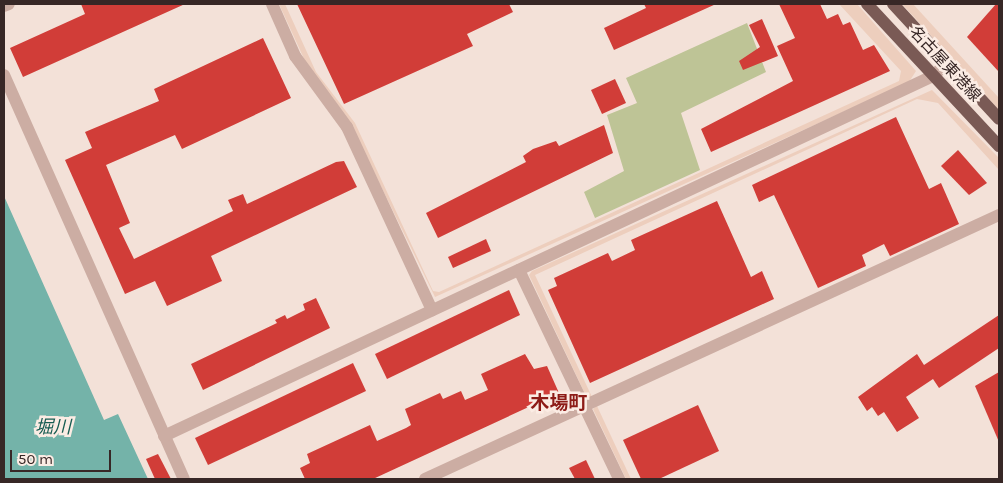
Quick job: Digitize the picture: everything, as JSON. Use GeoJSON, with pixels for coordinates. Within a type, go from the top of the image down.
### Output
{"type":"FeatureCollection","features":[{"type":"Feature","properties":{"kind":"main road","name":"名古屋東港線"},"geometry":{"type":"LineString","coordinates":[[867,4],[999,146]]}},
{"type":"Feature","properties":{"kind":"main road","name":"名古屋東港線"},"geometry":{"type":"LineString","coordinates":[[893,4],[999,120]]}},
{"type":"Feature","properties":{"kind":"street"},"geometry":{"type":"LineString","coordinates":[[4,6],[9,4]]}},
{"type":"Feature","properties":{"kind":"street"},"geometry":{"type":"LineString","coordinates":[[272,4],[296,56],[347,127],[432,310]]}},
{"type":"Feature","properties":{"kind":"street"},"geometry":{"type":"LineString","coordinates":[[164,436],[933,76],[947,63]]}},
{"type":"Feature","properties":{"kind":"street"},"geometry":{"type":"LineString","coordinates":[[4,75],[184,479]]}},
{"type":"Feature","properties":{"kind":"street"},"geometry":{"type":"LineString","coordinates":[[425,479],[584,404],[999,215]]}},
{"type":"Feature","properties":{"kind":"street"},"geometry":{"type":"LineString","coordinates":[[519,270],[619,479]]}},
{"type":"Feature","properties":{"kind":"green space"},"geometry":{"type":"Polygon","coordinates":[[[747,23],[766,72],[681,113],[700,170],[595,218],[584,192],[624,171],[607,115],[637,103],[626,78],[747,23]]]}},
{"type":"Feature","properties":{"kind":"shaded area"},"geometry":{"type":"Polygon","coordinates":[[[279,4],[285,4],[316,72],[355,123],[433,291],[439,292],[899,81],[901,71],[839,4],[857,4],[916,71],[909,82],[435,297],[351,125],[311,74],[279,4]]]}},
{"type":"Feature","properties":{"kind":"shaded area"},"geometry":{"type":"Polygon","coordinates":[[[902,4],[913,4],[999,98],[999,110],[902,4]]]}},
{"type":"Feature","properties":{"kind":"shaded area"},"geometry":{"type":"Polygon","coordinates":[[[932,90],[999,158],[999,170],[938,103],[917,99],[535,275],[592,397],[587,398],[529,275],[532,271],[932,90]]]}},
{"type":"Feature","properties":{"kind":"shaded area"},"geometry":{"type":"Polygon","coordinates":[[[597,406],[631,479],[626,479],[593,409],[597,406]]]}},
{"type":"Feature","properties":{"kind":"water","name":"堀川"},"geometry":{"type":"Polygon","coordinates":[[[4,196],[104,420],[118,414],[148,479],[4,479],[4,196]]]}},
{"type":"Feature","properties":{"kind":"building"},"geometry":{"type":"Polygon","coordinates":[[[81,4],[185,4],[23,77],[10,48],[85,14],[81,4]]]}},
{"type":"Feature","properties":{"kind":"building"},"geometry":{"type":"Polygon","coordinates":[[[297,4],[509,4],[513,12],[467,34],[473,46],[344,104],[297,4]]]}},
{"type":"Feature","properties":{"kind":"building"},"geometry":{"type":"Polygon","coordinates":[[[644,4],[716,4],[614,50],[604,28],[646,8],[644,4]]]}},
{"type":"Feature","properties":{"kind":"building"},"geometry":{"type":"Polygon","coordinates":[[[779,4],[820,4],[827,19],[838,14],[843,25],[850,22],[863,50],[874,45],[890,71],[711,152],[701,129],[793,81],[777,46],[795,38],[779,4]]]}},
{"type":"Feature","properties":{"kind":"building"},"geometry":{"type":"Polygon","coordinates":[[[996,4],[999,4],[999,72],[967,37],[996,4]]]}},
{"type":"Feature","properties":{"kind":"building"},"geometry":{"type":"Polygon","coordinates":[[[762,19],[778,56],[743,70],[739,61],[760,47],[749,25],[762,19]]]}},
{"type":"Feature","properties":{"kind":"building"},"geometry":{"type":"Polygon","coordinates":[[[263,38],[291,98],[182,149],[175,135],[106,165],[130,223],[119,228],[134,259],[233,211],[228,200],[243,194],[247,204],[336,162],[344,161],[357,187],[211,256],[222,281],[167,306],[155,281],[125,294],[65,160],[92,148],[85,132],[159,101],[154,89],[263,38]]]}},
{"type":"Feature","properties":{"kind":"building"},"geometry":{"type":"Polygon","coordinates":[[[615,79],[626,103],[602,114],[591,90],[615,79]]]}},
{"type":"Feature","properties":{"kind":"building"},"geometry":{"type":"Polygon","coordinates":[[[896,117],[929,189],[941,183],[959,224],[890,256],[884,244],[862,255],[866,266],[818,288],[774,195],[759,202],[752,185],[896,117]]]}},
{"type":"Feature","properties":{"kind":"building"},"geometry":{"type":"Polygon","coordinates":[[[604,125],[613,153],[438,238],[426,213],[526,162],[523,156],[533,149],[556,141],[559,146],[604,125]]]}},
{"type":"Feature","properties":{"kind":"building"},"geometry":{"type":"Polygon","coordinates":[[[958,150],[987,183],[969,195],[941,166],[958,150]]]}},
{"type":"Feature","properties":{"kind":"building"},"geometry":{"type":"Polygon","coordinates":[[[717,201],[751,277],[762,271],[774,299],[590,383],[548,290],[557,286],[554,278],[608,253],[612,261],[635,250],[631,240],[717,201]]]}},
{"type":"Feature","properties":{"kind":"building"},"geometry":{"type":"Polygon","coordinates":[[[486,239],[491,251],[453,268],[448,257],[486,239]]]}},
{"type":"Feature","properties":{"kind":"building"},"geometry":{"type":"Polygon","coordinates":[[[509,290],[520,315],[387,379],[375,354],[509,290]]]}},
{"type":"Feature","properties":{"kind":"building"},"geometry":{"type":"Polygon","coordinates":[[[316,298],[330,328],[203,390],[191,364],[277,323],[275,320],[285,315],[287,319],[305,310],[303,304],[316,298]]]}},
{"type":"Feature","properties":{"kind":"building"},"geometry":{"type":"Polygon","coordinates":[[[999,315],[999,348],[939,388],[933,379],[906,397],[919,418],[897,432],[884,412],[878,416],[872,407],[867,411],[858,397],[917,354],[924,365],[999,315]]]}},
{"type":"Feature","properties":{"kind":"building"},"geometry":{"type":"Polygon","coordinates":[[[525,354],[534,369],[547,366],[559,393],[373,479],[305,479],[300,468],[310,463],[307,454],[370,425],[377,441],[406,428],[411,425],[405,409],[440,393],[443,399],[461,391],[465,400],[488,390],[481,374],[525,354]]]}},
{"type":"Feature","properties":{"kind":"building"},"geometry":{"type":"Polygon","coordinates":[[[353,363],[366,391],[208,465],[195,438],[353,363]]]}},
{"type":"Feature","properties":{"kind":"building"},"geometry":{"type":"Polygon","coordinates":[[[999,372],[999,442],[975,386],[999,372]]]}},
{"type":"Feature","properties":{"kind":"building"},"geometry":{"type":"Polygon","coordinates":[[[698,405],[719,451],[659,479],[641,479],[623,440],[698,405]]]}},
{"type":"Feature","properties":{"kind":"building"},"geometry":{"type":"Polygon","coordinates":[[[158,454],[171,479],[155,479],[146,459],[158,454]]]}},
{"type":"Feature","properties":{"kind":"building"},"geometry":{"type":"Polygon","coordinates":[[[586,460],[595,479],[575,479],[569,468],[586,460]]]}},
{"type":"Feature","properties":{"kind":"district","name":"木場町"},"geometry":{"type":"Point","coordinates":[559,404]}}]}
